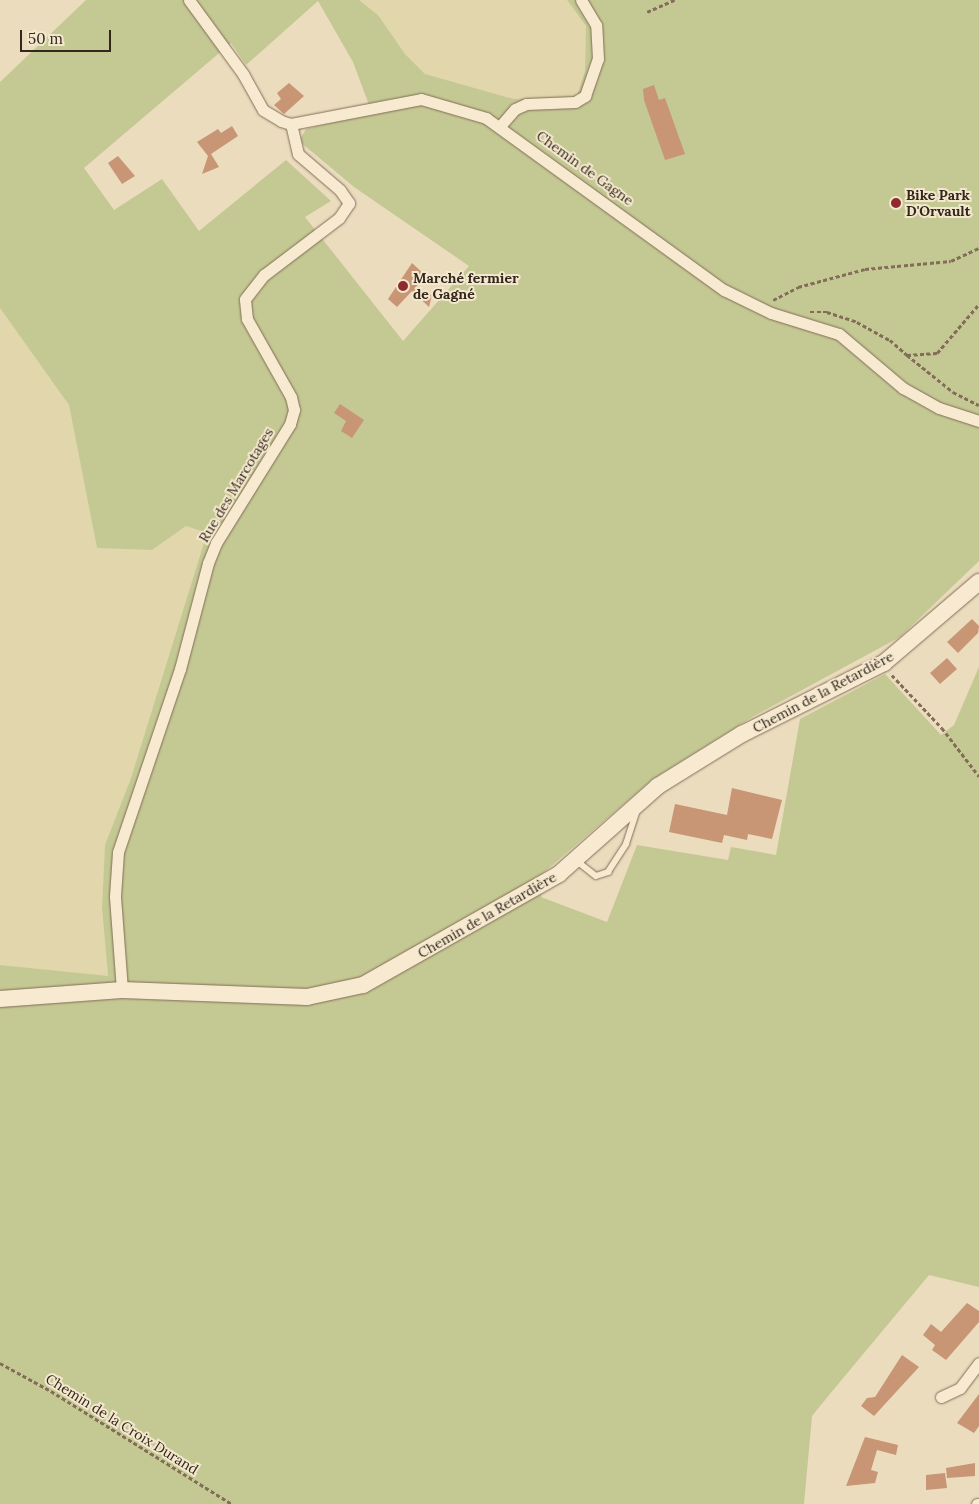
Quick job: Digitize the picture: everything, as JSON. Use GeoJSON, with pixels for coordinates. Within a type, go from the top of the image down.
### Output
{"type":"FeatureCollection","features":[{"type":"Feature","properties":{"kind":"street"},"geometry":{"type":"LineString","coordinates":[[189,0],[243,74],[262,110],[290,124]]}},
{"type":"Feature","properties":{"kind":"street"},"geometry":{"type":"LineString","coordinates":[[501,125],[515,109],[526,104],[575,102],[585,96],[598,59],[596,25],[581,0]]}},
{"type":"Feature","properties":{"kind":"street","name":"Chemin de Gagne"},"geometry":{"type":"LineString","coordinates":[[290,124],[421,99],[454,105],[501,125],[724,290],[771,313],[838,334],[903,388],[939,408],[979,421]]}},
{"type":"Feature","properties":{"kind":"street","name":"Rue des Marcotages"},"geometry":{"type":"LineString","coordinates":[[122,990],[115,896],[118,852],[180,669],[213,550],[268,462],[294,410],[290,397],[247,318],[244,299],[264,275],[339,218],[349,203],[340,190],[298,154],[290,124]]}},
{"type":"Feature","properties":{"kind":"street","name":"Chemin de la Retardière"},"geometry":{"type":"LineString","coordinates":[[0,1000],[122,990],[287,997],[344,990],[363,985],[437,946],[559,874],[658,786],[742,734],[884,663],[979,582]]}},
{"type":"Feature","properties":{"kind":"street"},"geometry":{"type":"LineString","coordinates":[[941,1397],[960,1388],[979,1363]]}},
{"type":"Feature","properties":{"kind":"lane"},"geometry":{"type":"LineString","coordinates":[[576,859],[596,876],[608,872],[626,844],[638,804]]}},
{"type":"Feature","properties":{"kind":"path"},"geometry":{"type":"LineString","coordinates":[[647,12],[674,0]]}},
{"type":"Feature","properties":{"kind":"path"},"geometry":{"type":"LineString","coordinates":[[774,308],[772,299],[798,287],[866,269],[951,261],[979,248]]}},
{"type":"Feature","properties":{"kind":"path"},"geometry":{"type":"LineString","coordinates":[[907,355],[937,353],[979,304]]}},
{"type":"Feature","properties":{"kind":"path"},"geometry":{"type":"LineString","coordinates":[[804,312],[827,312],[857,322],[890,340],[952,392],[979,405]]}},
{"type":"Feature","properties":{"kind":"path"},"geometry":{"type":"LineString","coordinates":[[884,663],[979,776]]}},
{"type":"Feature","properties":{"kind":"path","name":"Chemin de la Croix Durand"},"geometry":{"type":"LineString","coordinates":[[0,1363],[51,1391],[232,1504]]}},
{"type":"Feature","properties":{"kind":"shaded area"},"geometry":{"type":"Polygon","coordinates":[[[359,0],[567,0],[586,26],[585,71],[577,96],[514,99],[425,74],[405,54],[378,15],[359,0]]]}},
{"type":"Feature","properties":{"kind":"shaded area"},"geometry":{"type":"Polygon","coordinates":[[[0,308],[69,405],[97,548],[152,550],[186,526],[207,533],[131,778],[105,845],[102,908],[108,977],[0,965],[0,308]]]}},
{"type":"Feature","properties":{"kind":"green space"},"geometry":{"type":"Polygon","coordinates":[[[86,0],[359,0],[378,15],[405,54],[425,74],[514,99],[577,96],[585,71],[586,26],[567,0],[979,0],[979,561],[900,637],[754,716],[653,779],[542,874],[541,897],[607,922],[637,845],[728,860],[731,847],[776,855],[800,719],[885,674],[941,735],[954,725],[979,667],[979,1287],[929,1275],[812,1416],[804,1504],[0,1504],[0,965],[108,976],[102,908],[105,845],[131,778],[207,533],[186,526],[152,550],[97,548],[69,405],[0,308],[0,82],[86,0]],[[318,1],[246,65],[231,43],[84,168],[114,210],[162,179],[199,231],[286,160],[331,201],[305,217],[403,341],[469,266],[354,187],[299,141],[306,129],[372,113],[353,62],[318,1]]]}},
{"type":"Feature","properties":{"kind":"building"},"geometry":{"type":"Polygon","coordinates":[[[289,83],[304,96],[284,114],[274,105],[281,99],[277,93],[289,83]]]}},
{"type":"Feature","properties":{"kind":"building"},"geometry":{"type":"Polygon","coordinates":[[[654,85],[659,100],[665,98],[685,154],[665,160],[644,100],[643,89],[654,85]]]}},
{"type":"Feature","properties":{"kind":"building"},"geometry":{"type":"Polygon","coordinates":[[[232,126],[238,136],[211,154],[219,167],[202,174],[208,156],[197,142],[218,129],[221,133],[232,126]]]}},
{"type":"Feature","properties":{"kind":"building"},"geometry":{"type":"Polygon","coordinates":[[[118,156],[135,176],[122,184],[108,163],[118,156]]]}},
{"type":"Feature","properties":{"kind":"building"},"geometry":{"type":"Polygon","coordinates":[[[412,263],[426,276],[414,289],[432,295],[429,307],[412,291],[397,307],[388,299],[412,263]]]}},
{"type":"Feature","properties":{"kind":"building"},"geometry":{"type":"Polygon","coordinates":[[[340,404],[364,420],[352,438],[341,431],[346,421],[334,413],[340,404]]]}},
{"type":"Feature","properties":{"kind":"building"},"geometry":{"type":"Polygon","coordinates":[[[972,619],[979,626],[978,633],[958,653],[947,642],[972,619]]]}},
{"type":"Feature","properties":{"kind":"building"},"geometry":{"type":"Polygon","coordinates":[[[947,658],[957,669],[940,684],[930,673],[947,658]]]}},
{"type":"Feature","properties":{"kind":"building"},"geometry":{"type":"Polygon","coordinates":[[[732,788],[782,800],[772,839],[748,834],[747,840],[724,835],[722,843],[669,832],[675,804],[727,815],[732,788]]]}},
{"type":"Feature","properties":{"kind":"building"},"geometry":{"type":"Polygon","coordinates":[[[967,1303],[979,1311],[979,1322],[946,1360],[932,1350],[935,1345],[923,1335],[931,1324],[941,1332],[967,1303]]]}},
{"type":"Feature","properties":{"kind":"building"},"geometry":{"type":"Polygon","coordinates":[[[902,1355],[919,1367],[874,1416],[861,1406],[867,1398],[875,1397],[902,1355]]]}},
{"type":"Feature","properties":{"kind":"building"},"geometry":{"type":"Polygon","coordinates":[[[979,1394],[979,1426],[974,1433],[957,1423],[979,1394]]]}},
{"type":"Feature","properties":{"kind":"building"},"geometry":{"type":"Polygon","coordinates":[[[865,1437],[898,1445],[896,1455],[877,1450],[871,1470],[878,1472],[875,1483],[846,1486],[865,1437]]]}},
{"type":"Feature","properties":{"kind":"building"},"geometry":{"type":"Polygon","coordinates":[[[975,1463],[975,1476],[947,1478],[946,1468],[975,1463]]]}},
{"type":"Feature","properties":{"kind":"building"},"geometry":{"type":"Polygon","coordinates":[[[945,1473],[947,1488],[926,1490],[926,1475],[945,1473]]]}},
{"type":"Feature","properties":{"kind":"place","name":"Bike Park D'Orvault"},"geometry":{"type":"Point","coordinates":[896,203]}},
{"type":"Feature","properties":{"kind":"place","name":"Marché fermier de Gagné"},"geometry":{"type":"Point","coordinates":[403,286]}}]}
